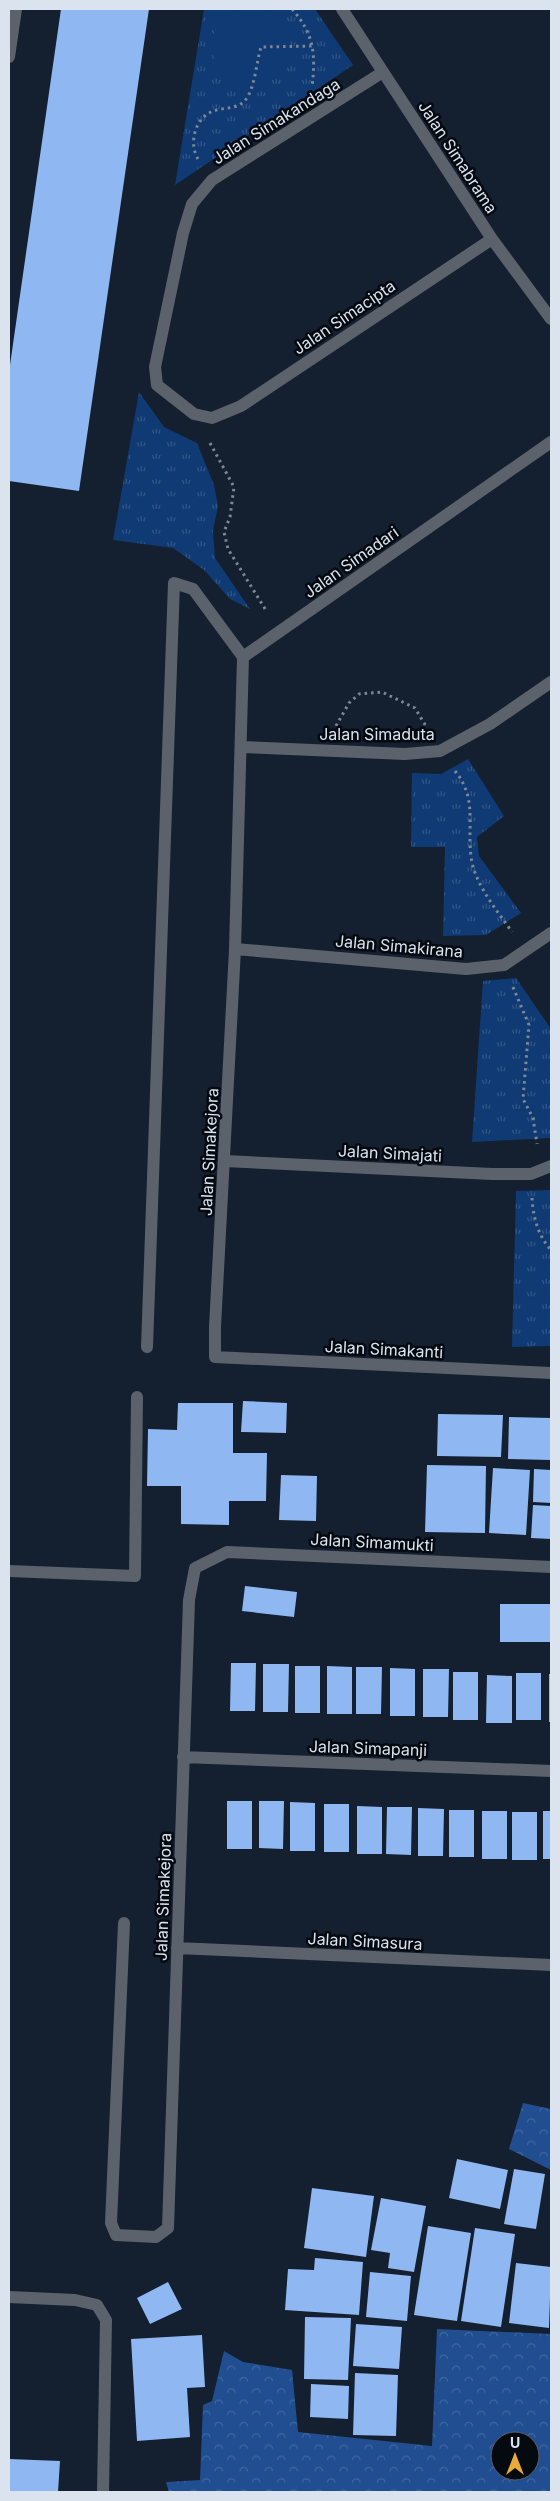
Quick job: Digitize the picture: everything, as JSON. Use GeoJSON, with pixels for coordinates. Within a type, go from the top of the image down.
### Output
{"type":"FeatureCollection","features":[{"type":"Feature","properties":{"kind":"street"},"geometry":{"type":"LineString","coordinates":[[9,57],[16,9]]}},
{"type":"Feature","properties":{"kind":"street","name":"Jalan Simabrama"},"geometry":{"type":"LineString","coordinates":[[342,9],[492,239],[551,319]]}},
{"type":"Feature","properties":{"kind":"street","name":"Jalan Simakandaga"},"geometry":{"type":"LineString","coordinates":[[212,418],[194,414],[157,385],[155,367],[183,233],[192,204],[212,180],[384,72]]}},
{"type":"Feature","properties":{"kind":"street","name":"Jalan Simacipta"},"geometry":{"type":"LineString","coordinates":[[212,418],[241,406],[492,239]]}},
{"type":"Feature","properties":{"kind":"street","name":"Jalan Simadari"},"geometry":{"type":"LineString","coordinates":[[243,657],[551,442]]}},
{"type":"Feature","properties":{"kind":"street"},"geometry":{"type":"LineString","coordinates":[[147,1347],[174,583],[193,589],[243,657],[242,747]]}},
{"type":"Feature","properties":{"kind":"street","name":"Jalan Simaduta"},"geometry":{"type":"LineString","coordinates":[[242,747],[405,754],[440,752],[490,724],[551,682]]}},
{"type":"Feature","properties":{"kind":"street","name":"Jalan Simakejora"},"geometry":{"type":"LineString","coordinates":[[215,1357],[235,949],[242,747]]}},
{"type":"Feature","properties":{"kind":"street","name":"Jalan Simakirana"},"geometry":{"type":"LineString","coordinates":[[235,949],[466,969],[504,966],[551,933]]}},
{"type":"Feature","properties":{"kind":"street","name":"Jalan Simajati"},"geometry":{"type":"LineString","coordinates":[[225,1161],[492,1174],[532,1174],[551,1166]]}},
{"type":"Feature","properties":{"kind":"street","name":"Jalan Simakanti"},"geometry":{"type":"LineString","coordinates":[[215,1357],[551,1373]]}},
{"type":"Feature","properties":{"kind":"street"},"geometry":{"type":"LineString","coordinates":[[9,1571],[135,1576],[137,1397]]}},
{"type":"Feature","properties":{"kind":"street","name":"Jalan Simamukti"},"geometry":{"type":"LineString","coordinates":[[195,1568],[227,1552],[551,1567]]}},
{"type":"Feature","properties":{"kind":"street","name":"Jalan Simakejora"},"geometry":{"type":"LineString","coordinates":[[124,1923],[111,2223],[116,2235],[156,2237],[168,2228],[189,1600],[195,1568]]}},
{"type":"Feature","properties":{"kind":"street","name":"Jalan Simapanji"},"geometry":{"type":"LineString","coordinates":[[184,1757],[551,1771]]}},
{"type":"Feature","properties":{"kind":"street","name":"Jalan Simasura"},"geometry":{"type":"LineString","coordinates":[[177,1948],[551,1965]]}},
{"type":"Feature","properties":{"kind":"street"},"geometry":{"type":"LineString","coordinates":[[9,2297],[75,2300],[97,2305],[106,2320],[103,2492]]}},
{"type":"Feature","properties":{"kind":"path"},"geometry":{"type":"LineString","coordinates":[[292,9],[306,25],[313,46],[314,70],[308,120]]}},
{"type":"Feature","properties":{"kind":"path"},"geometry":{"type":"LineString","coordinates":[[212,180],[196,156],[193,141],[198,124],[210,112],[237,106],[248,96],[261,47],[313,46]]}},
{"type":"Feature","properties":{"kind":"path"},"geometry":{"type":"LineString","coordinates":[[212,418],[208,438],[234,486],[230,517],[224,532],[228,549],[279,631]]}},
{"type":"Feature","properties":{"kind":"path"},"geometry":{"type":"LineString","coordinates":[[322,751],[349,704],[359,694],[382,692],[415,708],[440,752],[462,778],[471,806],[470,841],[474,868],[484,892],[526,952]]}},
{"type":"Feature","properties":{"kind":"path"},"geometry":{"type":"LineString","coordinates":[[504,966],[529,1025],[523,1098],[533,1118],[538,1142],[532,1174],[533,1210],[542,1241],[551,1250]]}},
{"type":"Feature","properties":{"kind":"green space"},"geometry":{"type":"Polygon","coordinates":[[[243,7],[259,7],[273,13],[284,24],[290,38],[290,54],[284,68],[273,79],[259,85],[243,85],[229,79],[218,68],[212,54],[212,38],[218,24],[229,13],[243,7]]]}},
{"type":"Feature","properties":{"kind":"green space"},"geometry":{"type":"Polygon","coordinates":[[[204,9],[315,9],[353,65],[175,185],[204,9]]]}},
{"type":"Feature","properties":{"kind":"green space"},"geometry":{"type":"Polygon","coordinates":[[[139,392],[164,427],[197,443],[214,485],[218,506],[213,531],[215,558],[250,609],[230,599],[204,570],[173,548],[113,540],[139,392]]]}},
{"type":"Feature","properties":{"kind":"green space"},"geometry":{"type":"Polygon","coordinates":[[[468,759],[504,816],[477,837],[479,856],[521,913],[486,935],[443,936],[445,847],[411,847],[412,773],[441,774],[468,759]]]}},
{"type":"Feature","properties":{"kind":"green space"},"geometry":{"type":"Polygon","coordinates":[[[516,978],[551,1029],[551,1138],[472,1142],[483,981],[516,978]]]}},
{"type":"Feature","properties":{"kind":"green space"},"geometry":{"type":"Polygon","coordinates":[[[551,1190],[551,1346],[512,1347],[516,1191],[551,1190]]]}},
{"type":"Feature","properties":{"kind":"green space"},"geometry":{"type":"Polygon","coordinates":[[[523,2103],[551,2109],[551,2170],[509,2149],[523,2103]]]}},
{"type":"Feature","properties":{"kind":"green space"},"geometry":{"type":"Polygon","coordinates":[[[437,2329],[551,2334],[551,2492],[169,2492],[166,2482],[200,2480],[203,2405],[212,2401],[224,2351],[243,2362],[292,2370],[298,2432],[432,2446],[437,2329]]]}},
{"type":"Feature","properties":{"kind":"building"},"geometry":{"type":"Polygon","coordinates":[[[61,9],[149,9],[79,491],[9,481],[9,372],[61,9]]]}},
{"type":"Feature","properties":{"kind":"building"},"geometry":{"type":"Polygon","coordinates":[[[243,1401],[287,1403],[286,1433],[241,1432],[243,1401]]]}},
{"type":"Feature","properties":{"kind":"building"},"geometry":{"type":"Polygon","coordinates":[[[178,1403],[233,1403],[233,1453],[267,1453],[266,1501],[229,1501],[229,1525],[181,1524],[181,1486],[147,1486],[148,1429],[177,1430],[178,1403]]]}},
{"type":"Feature","properties":{"kind":"building"},"geometry":{"type":"Polygon","coordinates":[[[438,1414],[503,1415],[501,1457],[437,1456],[438,1414]]]}},
{"type":"Feature","properties":{"kind":"building"},"geometry":{"type":"Polygon","coordinates":[[[509,1417],[551,1418],[551,1460],[508,1459],[509,1417]]]}},
{"type":"Feature","properties":{"kind":"building"},"geometry":{"type":"Polygon","coordinates":[[[427,1465],[486,1466],[485,1533],[425,1532],[427,1465]]]}},
{"type":"Feature","properties":{"kind":"building"},"geometry":{"type":"Polygon","coordinates":[[[493,1468],[530,1470],[526,1535],[489,1533],[493,1468]]]}},
{"type":"Feature","properties":{"kind":"building"},"geometry":{"type":"Polygon","coordinates":[[[534,1469],[551,1470],[551,1503],[533,1502],[534,1469]]]}},
{"type":"Feature","properties":{"kind":"building"},"geometry":{"type":"Polygon","coordinates":[[[281,1475],[317,1476],[316,1521],[279,1520],[281,1475]]]}},
{"type":"Feature","properties":{"kind":"building"},"geometry":{"type":"Polygon","coordinates":[[[533,1505],[551,1506],[551,1539],[531,1538],[533,1505]]]}},
{"type":"Feature","properties":{"kind":"building"},"geometry":{"type":"Polygon","coordinates":[[[245,1586],[297,1592],[294,1617],[242,1611],[245,1586]]]}},
{"type":"Feature","properties":{"kind":"building"},"geometry":{"type":"Polygon","coordinates":[[[500,1604],[551,1604],[551,1642],[500,1642],[500,1604]]]}},
{"type":"Feature","properties":{"kind":"building"},"geometry":{"type":"Polygon","coordinates":[[[231,1663],[256,1663],[255,1711],[230,1711],[231,1663]]]}},
{"type":"Feature","properties":{"kind":"building"},"geometry":{"type":"Polygon","coordinates":[[[263,1664],[289,1664],[288,1712],[263,1712],[263,1664]]]}},
{"type":"Feature","properties":{"kind":"building"},"geometry":{"type":"Polygon","coordinates":[[[295,1666],[320,1666],[320,1713],[295,1713],[295,1666]]]}},
{"type":"Feature","properties":{"kind":"building"},"geometry":{"type":"Polygon","coordinates":[[[327,1666],[352,1667],[352,1714],[327,1714],[327,1666]]]}},
{"type":"Feature","properties":{"kind":"building"},"geometry":{"type":"Polygon","coordinates":[[[356,1667],[382,1667],[381,1714],[356,1714],[356,1667]]]}},
{"type":"Feature","properties":{"kind":"building"},"geometry":{"type":"Polygon","coordinates":[[[390,1668],[415,1669],[415,1716],[390,1716],[390,1668]]]}},
{"type":"Feature","properties":{"kind":"building"},"geometry":{"type":"Polygon","coordinates":[[[423,1669],[449,1669],[448,1717],[423,1717],[423,1669]]]}},
{"type":"Feature","properties":{"kind":"building"},"geometry":{"type":"Polygon","coordinates":[[[453,1672],[478,1672],[478,1720],[453,1720],[453,1672]]]}},
{"type":"Feature","properties":{"kind":"building"},"geometry":{"type":"Polygon","coordinates":[[[516,1673],[541,1673],[541,1720],[516,1720],[516,1673]]]}},
{"type":"Feature","properties":{"kind":"building"},"geometry":{"type":"Polygon","coordinates":[[[549,1674],[551,1674],[551,1722],[549,1722],[549,1674]]]}},
{"type":"Feature","properties":{"kind":"building"},"geometry":{"type":"Polygon","coordinates":[[[487,1675],[512,1676],[512,1723],[486,1723],[487,1675]]]}},
{"type":"Feature","properties":{"kind":"building"},"geometry":{"type":"Polygon","coordinates":[[[227,1801],[252,1801],[252,1849],[227,1849],[227,1801]]]}},
{"type":"Feature","properties":{"kind":"building"},"geometry":{"type":"Polygon","coordinates":[[[259,1801],[284,1801],[283,1849],[259,1848],[259,1801]]]}},
{"type":"Feature","properties":{"kind":"building"},"geometry":{"type":"Polygon","coordinates":[[[290,1802],[315,1803],[315,1851],[290,1851],[290,1802]]]}},
{"type":"Feature","properties":{"kind":"building"},"geometry":{"type":"Polygon","coordinates":[[[324,1804],[349,1804],[349,1852],[324,1852],[324,1804]]]}},
{"type":"Feature","properties":{"kind":"building"},"geometry":{"type":"Polygon","coordinates":[[[357,1806],[382,1807],[382,1854],[357,1854],[357,1806]]]}},
{"type":"Feature","properties":{"kind":"building"},"geometry":{"type":"Polygon","coordinates":[[[387,1807],[412,1807],[411,1855],[386,1854],[387,1807]]]}},
{"type":"Feature","properties":{"kind":"building"},"geometry":{"type":"Polygon","coordinates":[[[418,1808],[444,1809],[443,1856],[418,1856],[418,1808]]]}},
{"type":"Feature","properties":{"kind":"building"},"geometry":{"type":"Polygon","coordinates":[[[449,1810],[474,1810],[474,1857],[449,1857],[449,1810]]]}},
{"type":"Feature","properties":{"kind":"building"},"geometry":{"type":"Polygon","coordinates":[[[482,1811],[507,1811],[507,1859],[482,1859],[482,1811]]]}},
{"type":"Feature","properties":{"kind":"building"},"geometry":{"type":"Polygon","coordinates":[[[543,1811],[551,1811],[551,1859],[543,1859],[543,1811]]]}},
{"type":"Feature","properties":{"kind":"building"},"geometry":{"type":"Polygon","coordinates":[[[512,1812],[537,1812],[537,1860],[512,1860],[512,1812]]]}},
{"type":"Feature","properties":{"kind":"building"},"geometry":{"type":"Polygon","coordinates":[[[457,2159],[508,2170],[500,2209],[449,2198],[457,2159]]]}},
{"type":"Feature","properties":{"kind":"building"},"geometry":{"type":"Polygon","coordinates":[[[514,2169],[545,2174],[536,2229],[504,2224],[514,2169]]]}},
{"type":"Feature","properties":{"kind":"building"},"geometry":{"type":"Polygon","coordinates":[[[312,2188],[374,2196],[366,2257],[304,2248],[312,2188]]]}},
{"type":"Feature","properties":{"kind":"building"},"geometry":{"type":"Polygon","coordinates":[[[381,2198],[426,2206],[414,2272],[388,2268],[390,2253],[371,2250],[381,2198]]]}},
{"type":"Feature","properties":{"kind":"building"},"geometry":{"type":"Polygon","coordinates":[[[428,2226],[471,2233],[457,2321],[414,2315],[428,2226]]]}},
{"type":"Feature","properties":{"kind":"building"},"geometry":{"type":"Polygon","coordinates":[[[475,2228],[515,2234],[501,2327],[461,2321],[475,2228]]]}},
{"type":"Feature","properties":{"kind":"building"},"geometry":{"type":"Polygon","coordinates":[[[315,2258],[363,2262],[359,2315],[285,2310],[288,2269],[314,2270],[315,2258]]]}},
{"type":"Feature","properties":{"kind":"building"},"geometry":{"type":"Polygon","coordinates":[[[516,2263],[551,2267],[549,2328],[509,2323],[516,2263]]]}},
{"type":"Feature","properties":{"kind":"building"},"geometry":{"type":"Polygon","coordinates":[[[370,2272],[411,2276],[407,2321],[366,2317],[370,2272]]]}},
{"type":"Feature","properties":{"kind":"building"},"geometry":{"type":"Polygon","coordinates":[[[168,2282],[182,2309],[150,2324],[137,2298],[168,2282]]]}},
{"type":"Feature","properties":{"kind":"building"},"geometry":{"type":"Polygon","coordinates":[[[305,2317],[351,2318],[348,2380],[304,2379],[305,2317]]]}},
{"type":"Feature","properties":{"kind":"building"},"geometry":{"type":"Polygon","coordinates":[[[356,2324],[402,2327],[399,2369],[353,2366],[356,2324]]]}},
{"type":"Feature","properties":{"kind":"building"},"geometry":{"type":"Polygon","coordinates":[[[202,2335],[205,2387],[187,2388],[190,2437],[137,2441],[131,2339],[202,2335]]]}},
{"type":"Feature","properties":{"kind":"building"},"geometry":{"type":"Polygon","coordinates":[[[355,2373],[398,2375],[396,2436],[353,2435],[355,2373]]]}},
{"type":"Feature","properties":{"kind":"building"},"geometry":{"type":"Polygon","coordinates":[[[311,2384],[349,2386],[348,2419],[310,2417],[311,2384]]]}},
{"type":"Feature","properties":{"kind":"building"},"geometry":{"type":"Polygon","coordinates":[[[9,2459],[60,2461],[58,2492],[9,2492],[9,2459]]]}}]}
